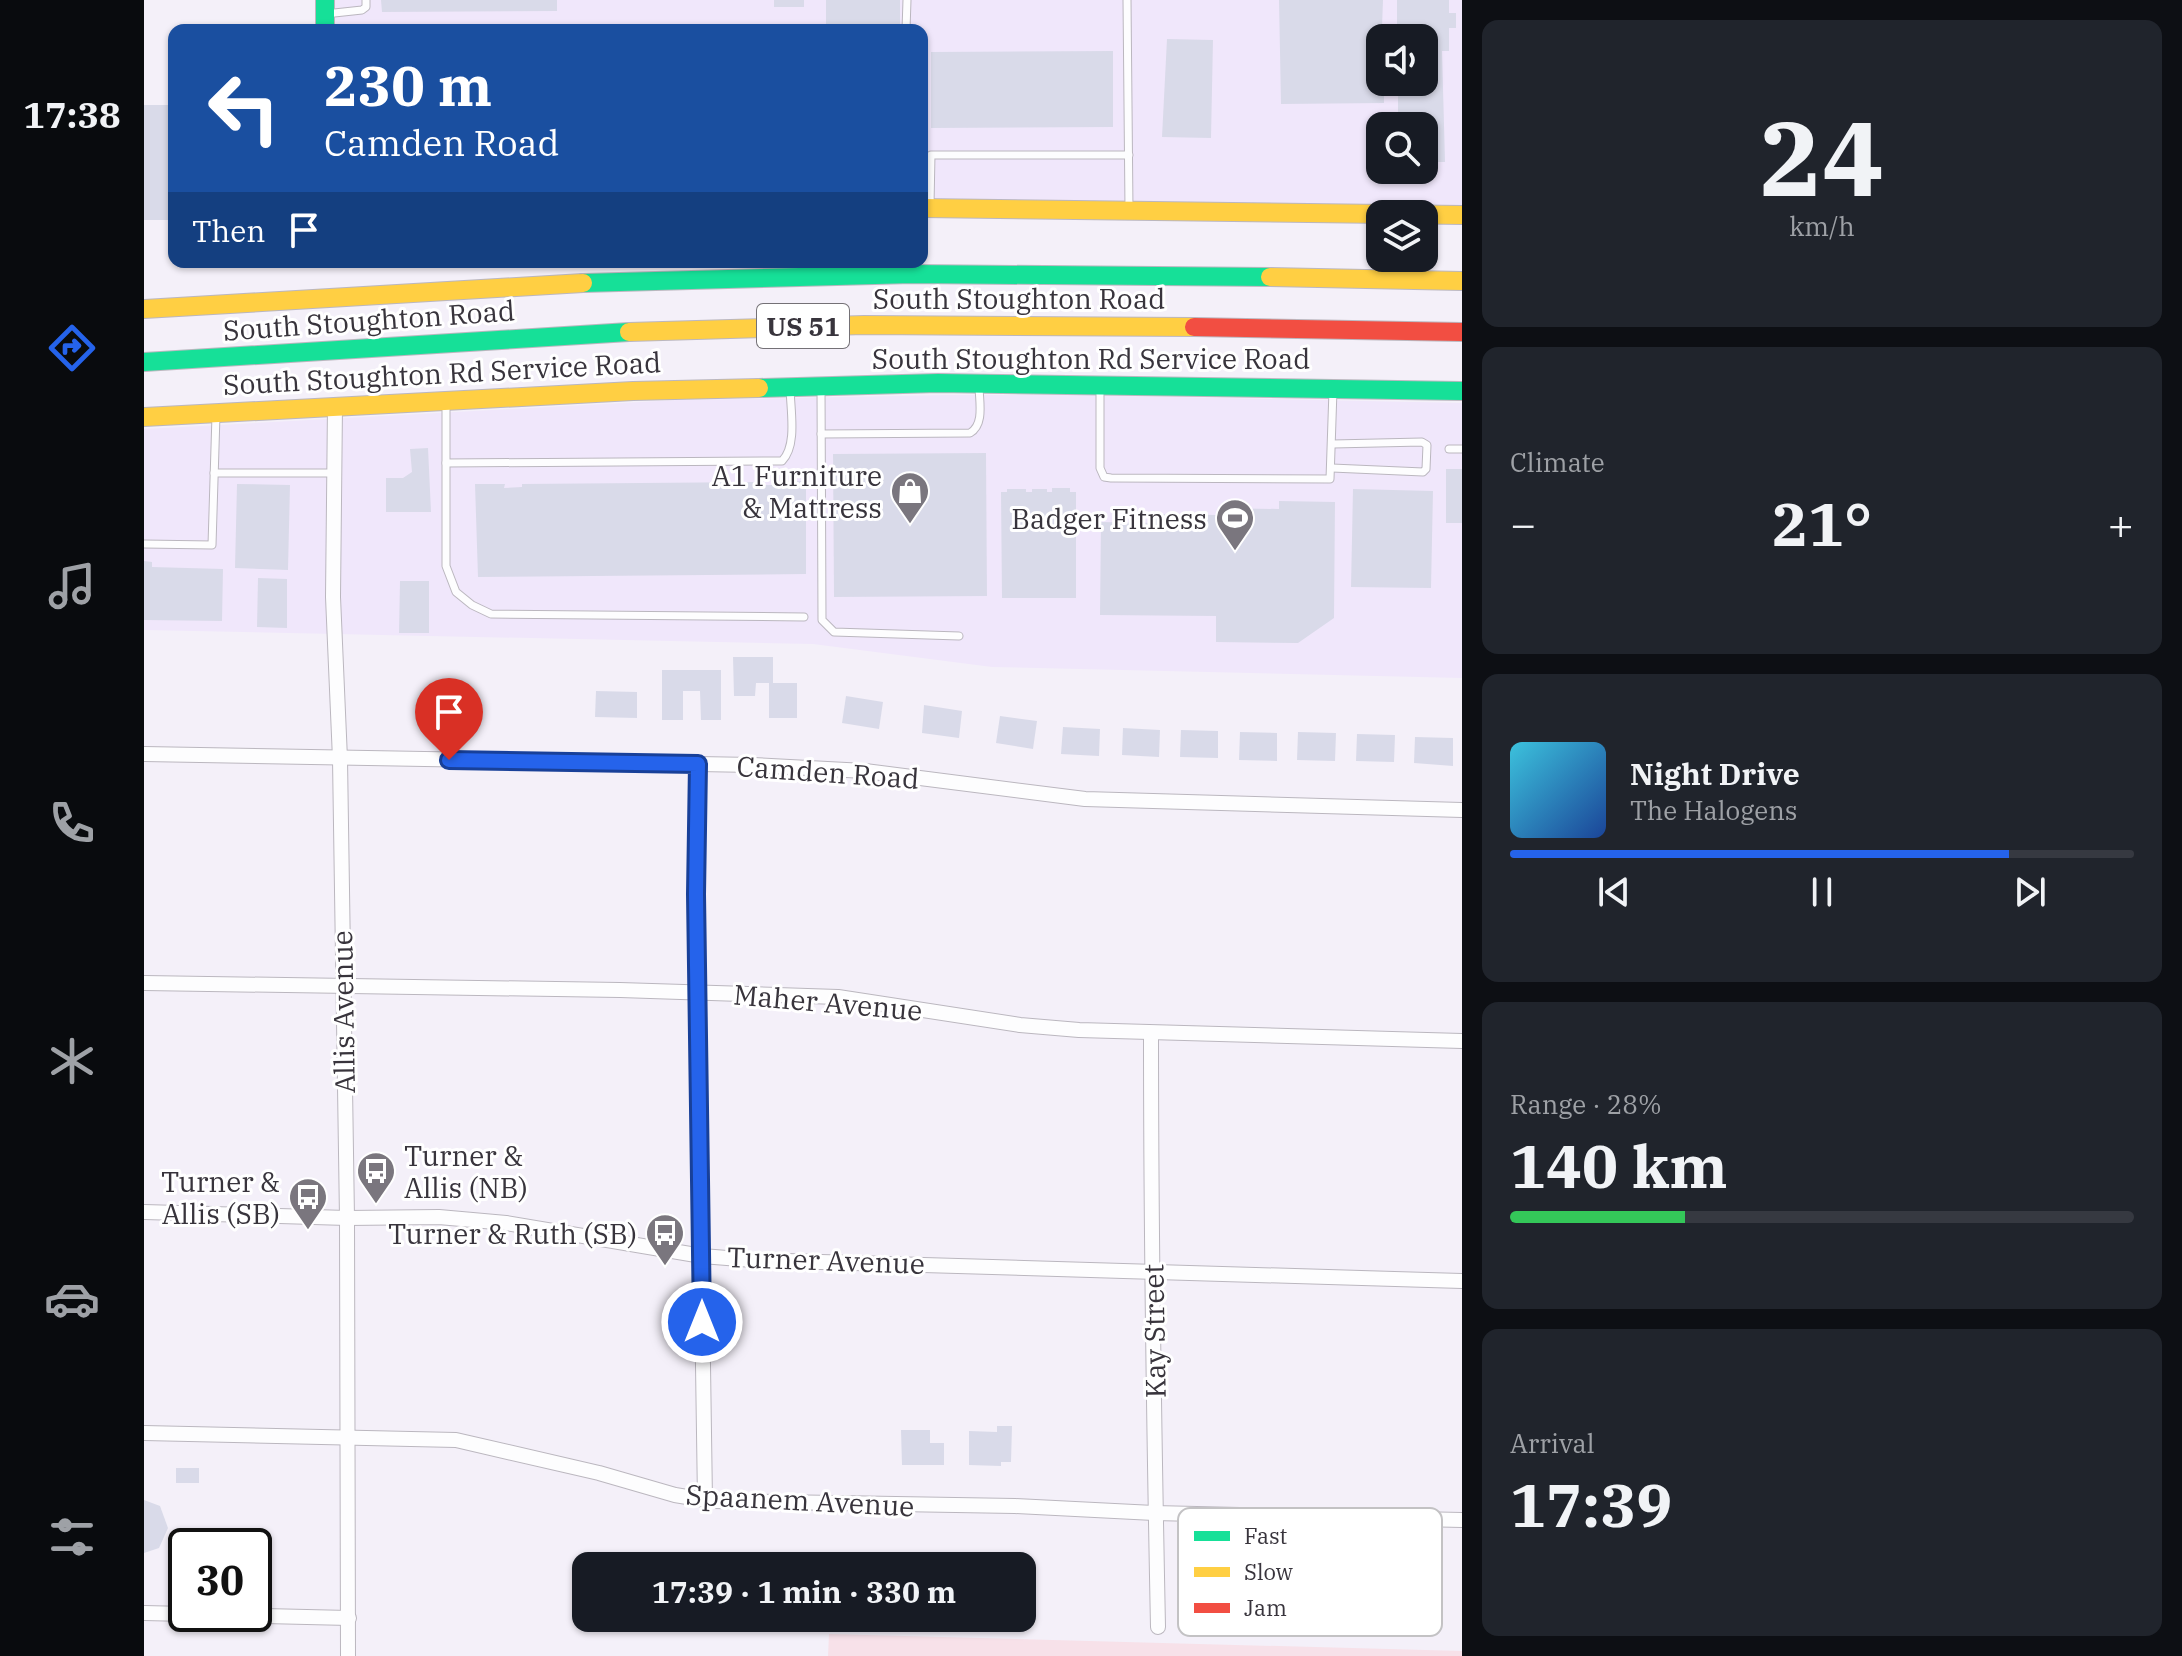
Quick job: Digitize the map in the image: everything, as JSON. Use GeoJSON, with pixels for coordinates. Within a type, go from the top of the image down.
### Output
{"type":"FeatureCollection","features":[{"type":"Feature","properties":{"kind":"main road"},"geometry":{"type":"LineString","coordinates":[[928,208],[1462,215]]}},
{"type":"Feature","properties":{"kind":"main road","name":"South Stoughton Road"},"geometry":{"type":"LineString","coordinates":[[144,309],[575,284],[883,274],[1084,274],[1462,281]]}},
{"type":"Feature","properties":{"kind":"main road"},"geometry":{"type":"LineString","coordinates":[[144,321],[225,317],[273,301]]}},
{"type":"Feature","properties":{"kind":"main road","name":"South Stoughton Road"},"geometry":{"type":"LineString","coordinates":[[144,362],[620,333],[778,327],[1020,324],[1462,332]]}},
{"type":"Feature","properties":{"kind":"main road","name":"South Stoughton Rd Service Road"},"geometry":{"type":"LineString","coordinates":[[144,417],[821,385],[1100,383],[1462,391]]}},
{"type":"Feature","properties":{"kind":"street","name":"Allis Avenue"},"geometry":{"type":"LineString","coordinates":[[335,406],[333,597],[340,759],[347,1218],[348,1656]]}},
{"type":"Feature","properties":{"kind":"street","name":"Camden Road"},"geometry":{"type":"LineString","coordinates":[[144,754],[698,764],[865,771],[1085,799],[1462,810]]}},
{"type":"Feature","properties":{"kind":"street"},"geometry":{"type":"LineString","coordinates":[[698,764],[697,992],[705,1500]]}},
{"type":"Feature","properties":{"kind":"street","name":"Maher Avenue"},"geometry":{"type":"LineString","coordinates":[[144,983],[838,997],[1020,1025],[1151,1034],[1462,1041]]}},
{"type":"Feature","properties":{"kind":"street","name":"Kay Street"},"geometry":{"type":"LineString","coordinates":[[1151,1034],[1156,1444],[1154,1513],[1158,1627]]}},
{"type":"Feature","properties":{"kind":"street","name":"Turner Avenue"},"geometry":{"type":"LineString","coordinates":[[144,1212],[347,1218],[439,1217],[506,1223],[702,1256],[778,1261],[1462,1281]]}},
{"type":"Feature","properties":{"kind":"street","name":"Spaanem Avenue"},"geometry":{"type":"LineString","coordinates":[[144,1433],[456,1440],[705,1500],[1015,1506],[1178,1514]]}},
{"type":"Feature","properties":{"kind":"street","name":"Spaanem Avenue"},"geometry":{"type":"LineString","coordinates":[[1442,1520],[1462,1520]]}},
{"type":"Feature","properties":{"kind":"street"},"geometry":{"type":"LineString","coordinates":[[144,1613],[168,1614]]}},
{"type":"Feature","properties":{"kind":"street"},"geometry":{"type":"LineString","coordinates":[[272,1616],[349,1618]]}},
{"type":"Feature","properties":{"kind":"lane"},"geometry":{"type":"LineString","coordinates":[[325,15],[362,10],[366,7],[366,0]]}},
{"type":"Feature","properties":{"kind":"lane"},"geometry":{"type":"LineString","coordinates":[[906,24],[907,0]]}},
{"type":"Feature","properties":{"kind":"lane"},"geometry":{"type":"LineString","coordinates":[[1127,0],[1129,209]]}},
{"type":"Feature","properties":{"kind":"lane"},"geometry":{"type":"LineString","coordinates":[[928,187],[931,155],[1129,155]]}},
{"type":"Feature","properties":{"kind":"lane"},"geometry":{"type":"LineString","coordinates":[[821,434],[970,433],[980,423],[979,383]]}},
{"type":"Feature","properties":{"kind":"lane"},"geometry":{"type":"LineString","coordinates":[[1100,383],[1100,468],[1104,477],[1330,479],[1333,388]]}},
{"type":"Feature","properties":{"kind":"lane"},"geometry":{"type":"LineString","coordinates":[[821,385],[822,620],[834,632],[959,636]]}},
{"type":"Feature","properties":{"kind":"lane"},"geometry":{"type":"LineString","coordinates":[[446,463],[782,461],[789,455],[791,442],[790,386]]}},
{"type":"Feature","properties":{"kind":"lane"},"geometry":{"type":"LineString","coordinates":[[446,401],[446,566],[456,592],[472,605],[491,614],[804,617]]}},
{"type":"Feature","properties":{"kind":"lane"},"geometry":{"type":"LineString","coordinates":[[144,544],[212,545],[216,413]]}},
{"type":"Feature","properties":{"kind":"lane"},"geometry":{"type":"LineString","coordinates":[[1332,468],[1423,472],[1426,469],[1427,445],[1422,442],[1333,444]]}},
{"type":"Feature","properties":{"kind":"lane"},"geometry":{"type":"LineString","coordinates":[[1449,449],[1462,449]]}},
{"type":"Feature","properties":{"kind":"lane"},"geometry":{"type":"LineString","coordinates":[[214,473],[335,473]]}},
{"type":"Feature","properties":{"kind":"shaded area"},"geometry":{"type":"Polygon","coordinates":[[[325,0],[1462,0],[1462,215],[1438,215],[1438,200],[1366,200],[1366,214],[928,208],[928,24],[325,24],[325,0]]]}},
{"type":"Feature","properties":{"kind":"shaded area"},"geometry":{"type":"Polygon","coordinates":[[[947,395],[1462,403],[1462,678],[992,667],[813,644],[144,630],[144,429],[677,400],[947,395]]]}},
{"type":"Feature","properties":{"kind":"shaded area"},"geometry":{"type":"Polygon","coordinates":[[[829,1634],[1462,1651],[1462,1656],[828,1656],[829,1634]]]}},
{"type":"Feature","properties":{"kind":"building"},"geometry":{"type":"Polygon","coordinates":[[[381,0],[557,0],[557,11],[382,12],[381,0]]]}},
{"type":"Feature","properties":{"kind":"building"},"geometry":{"type":"Polygon","coordinates":[[[774,0],[804,0],[804,7],[774,7],[774,0]]]}},
{"type":"Feature","properties":{"kind":"building"},"geometry":{"type":"Polygon","coordinates":[[[826,0],[900,0],[900,24],[826,24],[826,0]]]}},
{"type":"Feature","properties":{"kind":"building"},"geometry":{"type":"Polygon","coordinates":[[[1279,0],[1383,0],[1382,24],[1366,24],[1366,96],[1384,96],[1384,103],[1281,104],[1279,0]]]}},
{"type":"Feature","properties":{"kind":"building"},"geometry":{"type":"Polygon","coordinates":[[[1397,0],[1449,0],[1449,13],[1456,13],[1456,28],[1449,28],[1449,51],[1442,51],[1445,162],[1438,162],[1438,112],[1398,112],[1398,96],[1438,96],[1438,24],[1397,24],[1397,0]]]}},
{"type":"Feature","properties":{"kind":"building"},"geometry":{"type":"Polygon","coordinates":[[[1167,39],[1213,40],[1211,138],[1162,137],[1167,39]]]}},
{"type":"Feature","properties":{"kind":"building"},"geometry":{"type":"Polygon","coordinates":[[[1113,51],[1113,127],[931,128],[931,52],[1113,51]]]}},
{"type":"Feature","properties":{"kind":"building"},"geometry":{"type":"Polygon","coordinates":[[[144,105],[168,105],[168,220],[144,220],[144,105]]]}},
{"type":"Feature","properties":{"kind":"building"},"geometry":{"type":"Polygon","coordinates":[[[428,448],[431,512],[386,512],[386,478],[403,478],[412,472],[410,449],[428,448]]]}},
{"type":"Feature","properties":{"kind":"building","name":"A1 Furniture & Mattress"},"geometry":{"type":"Polygon","coordinates":[[[986,453],[987,596],[834,597],[833,454],[986,453]]]}},
{"type":"Feature","properties":{"kind":"building"},"geometry":{"type":"Polygon","coordinates":[[[1446,469],[1462,469],[1462,523],[1446,523],[1446,469]]]}},
{"type":"Feature","properties":{"kind":"building"},"geometry":{"type":"Polygon","coordinates":[[[806,481],[806,574],[478,577],[475,484],[505,484],[504,488],[522,487],[522,484],[759,482],[760,485],[777,485],[777,482],[806,481]]]}},
{"type":"Feature","properties":{"kind":"building"},"geometry":{"type":"Polygon","coordinates":[[[237,484],[290,485],[288,570],[235,568],[237,484]]]}},
{"type":"Feature","properties":{"kind":"building"},"geometry":{"type":"Polygon","coordinates":[[[1052,488],[1070,488],[1070,492],[1076,492],[1076,598],[1002,598],[1001,492],[1007,492],[1007,489],[1032,492],[1032,489],[1047,489],[1047,492],[1052,492],[1052,488]]]}},
{"type":"Feature","properties":{"kind":"building"},"geometry":{"type":"Polygon","coordinates":[[[1353,489],[1433,491],[1431,588],[1351,587],[1353,489]]]}},
{"type":"Feature","properties":{"kind":"building"},"geometry":{"type":"Polygon","coordinates":[[[1279,501],[1335,502],[1334,618],[1298,643],[1216,642],[1216,616],[1100,615],[1101,522],[1155,523],[1155,514],[1217,515],[1218,508],[1279,509],[1279,501]]]}},
{"type":"Feature","properties":{"kind":"building"},"geometry":{"type":"Polygon","coordinates":[[[144,561],[152,562],[152,567],[223,569],[222,621],[144,620],[144,561]]]}},
{"type":"Feature","properties":{"kind":"building"},"geometry":{"type":"Polygon","coordinates":[[[258,578],[287,579],[287,628],[257,627],[258,578]]]}},
{"type":"Feature","properties":{"kind":"building"},"geometry":{"type":"Polygon","coordinates":[[[400,581],[429,581],[429,633],[399,633],[400,581]]]}},
{"type":"Feature","properties":{"kind":"building"},"geometry":{"type":"Polygon","coordinates":[[[733,657],[773,657],[773,683],[797,683],[797,718],[769,718],[769,683],[756,683],[755,696],[734,696],[733,657]]]}},
{"type":"Feature","properties":{"kind":"building"},"geometry":{"type":"Polygon","coordinates":[[[662,670],[721,670],[721,720],[701,720],[700,691],[683,691],[683,720],[662,720],[662,670]]]}},
{"type":"Feature","properties":{"kind":"building"},"geometry":{"type":"Polygon","coordinates":[[[596,691],[637,692],[637,718],[595,717],[596,691]]]}},
{"type":"Feature","properties":{"kind":"building"},"geometry":{"type":"Polygon","coordinates":[[[846,696],[883,702],[879,729],[842,723],[846,696]]]}},
{"type":"Feature","properties":{"kind":"building"},"geometry":{"type":"Polygon","coordinates":[[[924,705],[962,711],[959,738],[922,733],[924,705]]]}},
{"type":"Feature","properties":{"kind":"building"},"geometry":{"type":"Polygon","coordinates":[[[1000,716],[1037,721],[1033,749],[996,743],[1000,716]]]}},
{"type":"Feature","properties":{"kind":"building"},"geometry":{"type":"Polygon","coordinates":[[[1063,727],[1100,729],[1099,756],[1061,754],[1063,727]]]}},
{"type":"Feature","properties":{"kind":"building"},"geometry":{"type":"Polygon","coordinates":[[[1123,728],[1160,730],[1159,757],[1122,755],[1123,728]]]}},
{"type":"Feature","properties":{"kind":"building"},"geometry":{"type":"Polygon","coordinates":[[[1181,730],[1218,731],[1218,758],[1180,757],[1181,730]]]}},
{"type":"Feature","properties":{"kind":"building"},"geometry":{"type":"Polygon","coordinates":[[[1240,732],[1277,733],[1277,761],[1239,760],[1240,732]]]}},
{"type":"Feature","properties":{"kind":"building"},"geometry":{"type":"Polygon","coordinates":[[[1298,732],[1336,733],[1335,761],[1297,760],[1298,732]]]}},
{"type":"Feature","properties":{"kind":"building"},"geometry":{"type":"Polygon","coordinates":[[[1357,734],[1395,735],[1394,762],[1356,761],[1357,734]]]}},
{"type":"Feature","properties":{"kind":"building"},"geometry":{"type":"Polygon","coordinates":[[[1415,737],[1453,738],[1453,766],[1414,763],[1415,737]]]}},
{"type":"Feature","properties":{"kind":"building"},"geometry":{"type":"Polygon","coordinates":[[[997,1426],[1012,1426],[1011,1462],[1001,1462],[1001,1466],[969,1465],[969,1431],[997,1432],[997,1426]]]}},
{"type":"Feature","properties":{"kind":"building"},"geometry":{"type":"Polygon","coordinates":[[[901,1430],[930,1430],[930,1443],[944,1443],[944,1465],[902,1465],[901,1430]]]}},
{"type":"Feature","properties":{"kind":"building"},"geometry":{"type":"Polygon","coordinates":[[[176,1468],[199,1468],[199,1483],[176,1483],[176,1468]]]}},
{"type":"Feature","properties":{"kind":"building"},"geometry":{"type":"Polygon","coordinates":[[[144,1500],[160,1506],[168,1528],[159,1548],[144,1553],[144,1500]]]}},
{"type":"Feature","properties":{"kind":"traffic: fast"},"geometry":{"type":"LineString","coordinates":[[325,0],[325,24]]}},
{"type":"Feature","properties":{"kind":"traffic: fast"},"geometry":{"type":"LineString","coordinates":[[583,283],[912,274],[1270,277]]}},
{"type":"Feature","properties":{"kind":"traffic: fast"},"geometry":{"type":"LineString","coordinates":[[144,362],[629,332]]}},
{"type":"Feature","properties":{"kind":"traffic: fast"},"geometry":{"type":"LineString","coordinates":[[759,388],[938,383],[1462,391]]}},
{"type":"Feature","properties":{"kind":"traffic: slow"},"geometry":{"type":"LineString","coordinates":[[928,208],[1462,215]]}},
{"type":"Feature","properties":{"kind":"traffic: slow"},"geometry":{"type":"LineString","coordinates":[[1270,277],[1462,281]]}},
{"type":"Feature","properties":{"kind":"traffic: slow"},"geometry":{"type":"LineString","coordinates":[[144,309],[583,283]]}},
{"type":"Feature","properties":{"kind":"traffic: slow"},"geometry":{"type":"LineString","coordinates":[[629,332],[864,325],[1194,327]]}},
{"type":"Feature","properties":{"kind":"traffic: slow"},"geometry":{"type":"LineString","coordinates":[[144,417],[633,391],[759,388]]}},
{"type":"Feature","properties":{"kind":"traffic: jam"},"geometry":{"type":"LineString","coordinates":[[1194,327],[1462,332]]}},
{"type":"Feature","properties":{"kind":"place","name":"A1 Furniture & Mattress"},"geometry":{"type":"Point","coordinates":[910,525]}},
{"type":"Feature","properties":{"kind":"place","name":"Badger Fitness"},"geometry":{"type":"Point","coordinates":[1235,552]}},
{"type":"Feature","properties":{"kind":"place","name":"Turner & Allis (NB)"},"geometry":{"type":"Point","coordinates":[376,1205]}},
{"type":"Feature","properties":{"kind":"place","name":"Turner & Allis (SB)"},"geometry":{"type":"Point","coordinates":[308,1231]}},
{"type":"Feature","properties":{"kind":"place","name":"Turner & Ruth (SB)"},"geometry":{"type":"Point","coordinates":[665,1267]}},
{"type":"Feature","properties":{"kind":"route"},"geometry":{"type":"LineString","coordinates":[[449,760],[698,764],[696,894],[702,1322]]}}]}
